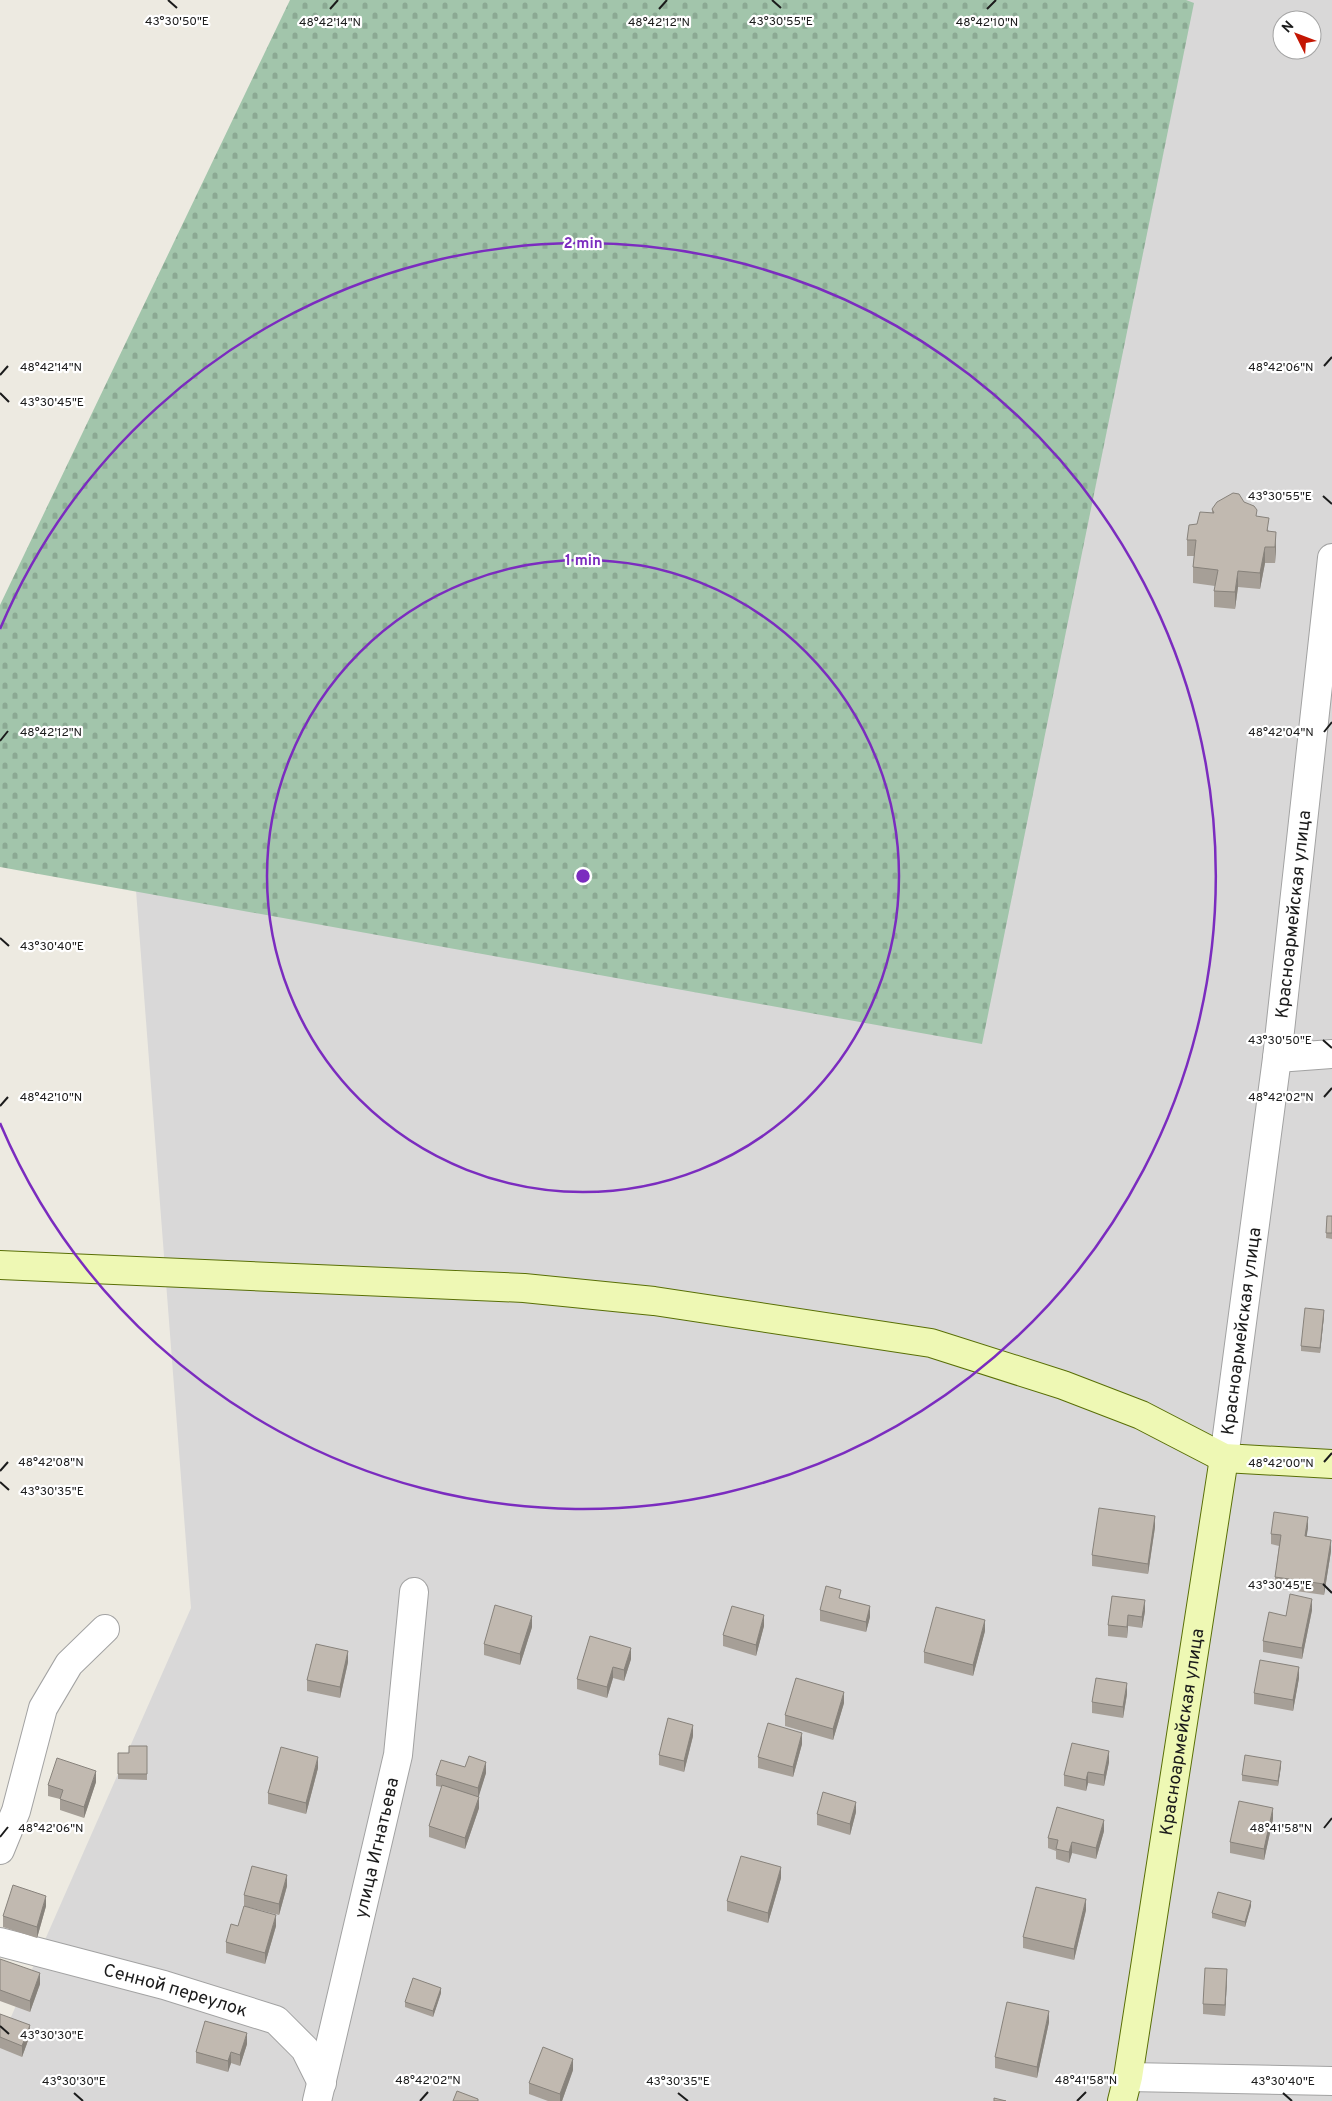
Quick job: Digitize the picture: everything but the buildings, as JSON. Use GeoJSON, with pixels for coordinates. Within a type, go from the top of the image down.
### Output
{"type":"FeatureCollection","features":[{"type":"Feature","properties":{"kind":"street","name":"Красноармейская улица"},"geometry":{"type":"LineString","coordinates":[[1125,2089],[1224,1458],[1277,1058],[1332,558]]}},
{"type":"Feature","properties":{"kind":"street"},"geometry":{"type":"LineString","coordinates":[[1277,1058],[1332,1054]]}},
{"type":"Feature","properties":{"kind":"street"},"geometry":{"type":"LineString","coordinates":[[0,1264],[524,1288],[654,1301],[930,1343],[1070,1388],[1141,1415],[1224,1458],[1332,1464]]}},
{"type":"Feature","properties":{"kind":"street","name":"улица Игнатьева"},"geometry":{"type":"LineString","coordinates":[[319,2092],[398,1755],[414,1592]]}},
{"type":"Feature","properties":{"kind":"street"},"geometry":{"type":"LineString","coordinates":[[0,1850],[16,1811],[43,1708],[69,1664],[105,1630]]}},
{"type":"Feature","properties":{"kind":"street","name":"Сенной переулок"},"geometry":{"type":"LineString","coordinates":[[0,1942],[164,1985],[276,2020],[305,2049],[319,2092]]}},
{"type":"Feature","properties":{"kind":"street"},"geometry":{"type":"LineString","coordinates":[[1125,2089],[1332,2081]]}},
{"type":"Feature","properties":{"kind":"shaded area"},"geometry":{"type":"Polygon","coordinates":[[[562,0],[1332,0],[1332,2101],[0,2101],[0,2042],[191,1608],[108,525],[562,0]]]}},
{"type":"Feature","properties":{"kind":"green space"},"geometry":{"type":"Polygon","coordinates":[[[290,0],[1186,0],[1194,3],[982,1044],[0,867],[0,605],[290,0]]]}}]}
